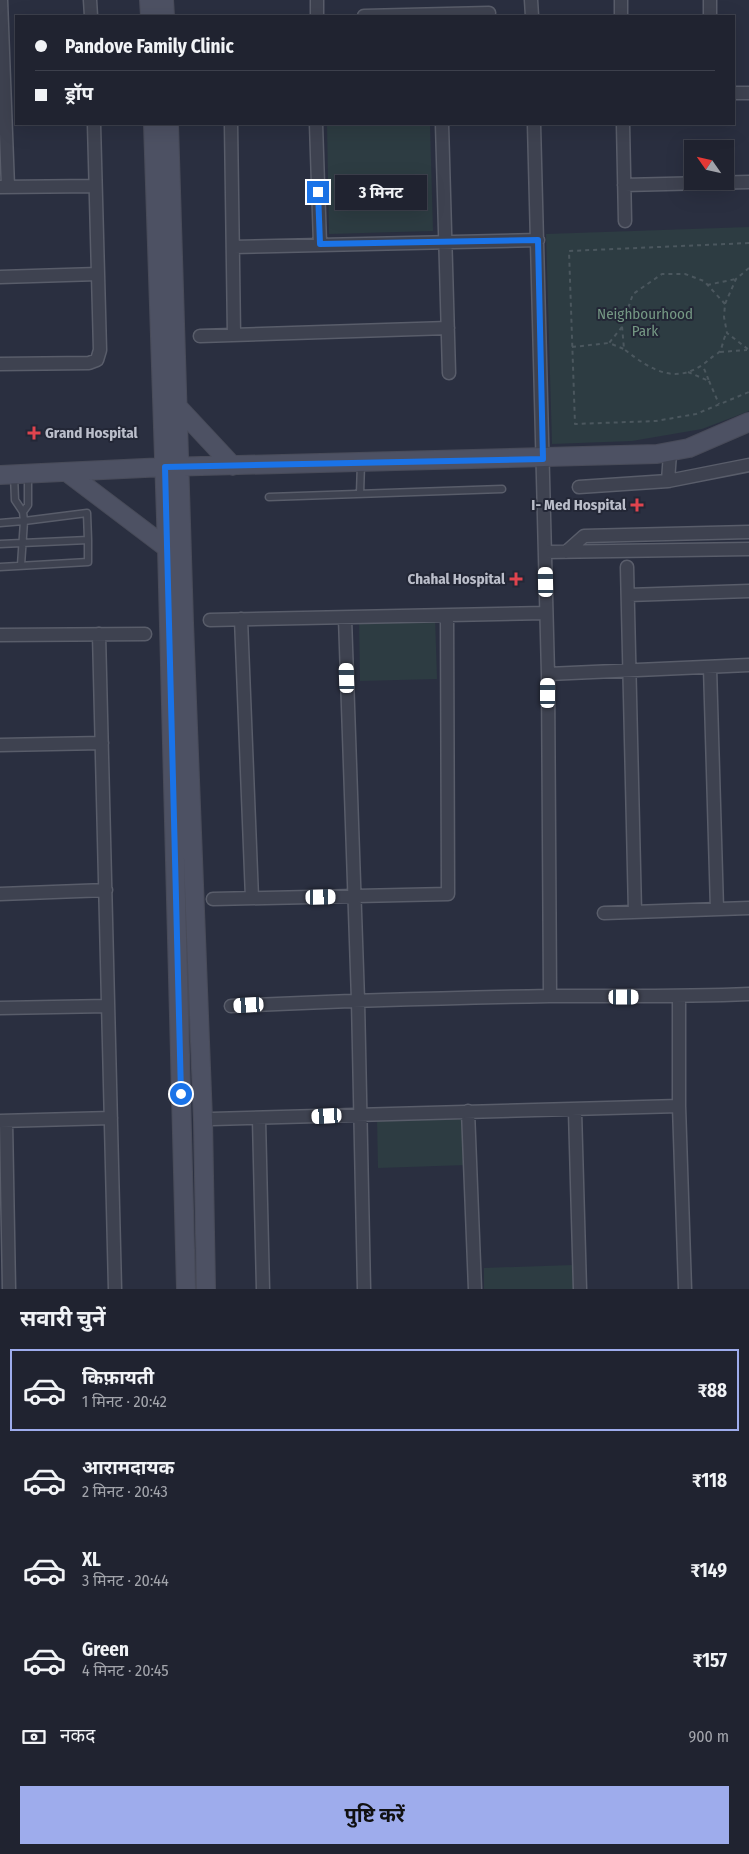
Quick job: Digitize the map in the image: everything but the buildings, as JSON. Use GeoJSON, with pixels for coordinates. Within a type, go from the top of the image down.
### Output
{"type":"FeatureCollection","features":[{"type":"Feature","properties":{"kind":"main road"},"geometry":{"type":"LineString","coordinates":[[149,0],[150,15]]}},
{"type":"Feature","properties":{"kind":"main road"},"geometry":{"type":"LineString","coordinates":[[164,0],[165,15]]}},
{"type":"Feature","properties":{"kind":"main road"},"geometry":{"type":"LineString","coordinates":[[154,125],[173,467],[184,623],[203,1120],[206,1289]]}},
{"type":"Feature","properties":{"kind":"main road"},"geometry":{"type":"LineString","coordinates":[[169,125],[178,407],[167,548],[186,1289]]}},
{"type":"Feature","properties":{"kind":"main road"},"geometry":{"type":"LineString","coordinates":[[178,407],[233,466]]}},
{"type":"Feature","properties":{"kind":"main road"},"geometry":{"type":"LineString","coordinates":[[14,475],[173,467],[543,459],[670,452],[689,448],[749,422]]}},
{"type":"Feature","properties":{"kind":"main road"},"geometry":{"type":"LineString","coordinates":[[68,472],[167,548]]}},
{"type":"Feature","properties":{"kind":"street"},"geometry":{"type":"LineString","coordinates":[[1,0],[4,187],[95,186]]}},
{"type":"Feature","properties":{"kind":"street"},"geometry":{"type":"LineString","coordinates":[[90,0],[91,15]]}},
{"type":"Feature","properties":{"kind":"street"},"geometry":{"type":"LineString","coordinates":[[317,0],[317,15]]}},
{"type":"Feature","properties":{"kind":"street"},"geometry":{"type":"LineString","coordinates":[[531,0],[532,15]]}},
{"type":"Feature","properties":{"kind":"street"},"geometry":{"type":"LineString","coordinates":[[621,0],[621,15]]}},
{"type":"Feature","properties":{"kind":"street"},"geometry":{"type":"LineString","coordinates":[[710,0],[710,15]]}},
{"type":"Feature","properties":{"kind":"street"},"geometry":{"type":"LineString","coordinates":[[438,15],[489,13]]}},
{"type":"Feature","properties":{"kind":"street"},"geometry":{"type":"LineString","coordinates":[[735,93],[749,93]]}},
{"type":"Feature","properties":{"kind":"street"},"geometry":{"type":"LineString","coordinates":[[0,364],[89,363],[97,360],[100,350],[94,125]]}},
{"type":"Feature","properties":{"kind":"street"},"geometry":{"type":"LineString","coordinates":[[231,125],[234,335]]}},
{"type":"Feature","properties":{"kind":"street"},"geometry":{"type":"LineString","coordinates":[[316,125],[320,244]]}},
{"type":"Feature","properties":{"kind":"street"},"geometry":{"type":"LineString","coordinates":[[442,125],[450,373]]}},
{"type":"Feature","properties":{"kind":"street"},"geometry":{"type":"LineString","coordinates":[[534,125],[548,674],[550,996]]}},
{"type":"Feature","properties":{"kind":"street"},"geometry":{"type":"LineString","coordinates":[[623,125],[625,221]]}},
{"type":"Feature","properties":{"kind":"street"},"geometry":{"type":"LineString","coordinates":[[624,185],[749,182]]}},
{"type":"Feature","properties":{"kind":"street"},"geometry":{"type":"LineString","coordinates":[[233,247],[538,240]]}},
{"type":"Feature","properties":{"kind":"street"},"geometry":{"type":"LineString","coordinates":[[0,277],[98,274]]}},
{"type":"Feature","properties":{"kind":"street"},"geometry":{"type":"LineString","coordinates":[[200,336],[448,328]]}},
{"type":"Feature","properties":{"kind":"street"},"geometry":{"type":"LineString","coordinates":[[668,481],[670,452]]}},
{"type":"Feature","properties":{"kind":"street"},"geometry":{"type":"LineString","coordinates":[[579,488],[668,481],[749,465]]}},
{"type":"Feature","properties":{"kind":"street"},"geometry":{"type":"LineString","coordinates":[[566,552],[584,536],[749,532]]}},
{"type":"Feature","properties":{"kind":"street"},"geometry":{"type":"LineString","coordinates":[[545,552],[749,549]]}},
{"type":"Feature","properties":{"kind":"street"},"geometry":{"type":"LineString","coordinates":[[627,567],[636,912]]}},
{"type":"Feature","properties":{"kind":"street"},"geometry":{"type":"LineString","coordinates":[[628,595],[749,591]]}},
{"type":"Feature","properties":{"kind":"street"},"geometry":{"type":"LineString","coordinates":[[210,620],[546,613]]}},
{"type":"Feature","properties":{"kind":"street"},"geometry":{"type":"LineString","coordinates":[[213,899],[448,894],[447,616]]}},
{"type":"Feature","properties":{"kind":"street"},"geometry":{"type":"LineString","coordinates":[[345,618],[358,1000],[364,1289]]}},
{"type":"Feature","properties":{"kind":"street"},"geometry":{"type":"LineString","coordinates":[[241,619],[252,898]]}},
{"type":"Feature","properties":{"kind":"street"},"geometry":{"type":"LineString","coordinates":[[99,634],[115,1289]]}},
{"type":"Feature","properties":{"kind":"street"},"geometry":{"type":"LineString","coordinates":[[0,635],[145,634]]}},
{"type":"Feature","properties":{"kind":"street"},"geometry":{"type":"LineString","coordinates":[[548,674],[749,665]]}},
{"type":"Feature","properties":{"kind":"street"},"geometry":{"type":"LineString","coordinates":[[710,667],[717,909]]}},
{"type":"Feature","properties":{"kind":"street"},"geometry":{"type":"LineString","coordinates":[[0,745],[102,743]]}},
{"type":"Feature","properties":{"kind":"street"},"geometry":{"type":"LineString","coordinates":[[0,894],[106,890]]}},
{"type":"Feature","properties":{"kind":"street"},"geometry":{"type":"LineString","coordinates":[[604,913],[749,908]]}},
{"type":"Feature","properties":{"kind":"street"},"geometry":{"type":"LineString","coordinates":[[231,1006],[358,1000],[550,996],[679,998],[749,994]]}},
{"type":"Feature","properties":{"kind":"street"},"geometry":{"type":"LineString","coordinates":[[679,998],[679,1106],[685,1289]]}},
{"type":"Feature","properties":{"kind":"street"},"geometry":{"type":"LineString","coordinates":[[0,1008],[108,1006]]}},
{"type":"Feature","properties":{"kind":"street"},"geometry":{"type":"LineString","coordinates":[[212,1119],[259,1119],[468,1110],[575,1111],[679,1106]]}},
{"type":"Feature","properties":{"kind":"street"},"geometry":{"type":"LineString","coordinates":[[468,1110],[475,1289]]}},
{"type":"Feature","properties":{"kind":"street"},"geometry":{"type":"LineString","coordinates":[[575,1111],[580,1289]]}},
{"type":"Feature","properties":{"kind":"street"},"geometry":{"type":"LineString","coordinates":[[9,1289],[4,1234],[3,1121],[111,1118]]}},
{"type":"Feature","properties":{"kind":"street"},"geometry":{"type":"LineString","coordinates":[[259,1119],[263,1289]]}},
{"type":"Feature","properties":{"kind":"lane"},"geometry":{"type":"LineString","coordinates":[[360,494],[361,462]]}},
{"type":"Feature","properties":{"kind":"lane"},"geometry":{"type":"LineString","coordinates":[[14,475],[28,505],[23,512]]}},
{"type":"Feature","properties":{"kind":"lane"},"geometry":{"type":"LineString","coordinates":[[14,475],[16,500],[23,512],[24,521],[22,566]]}},
{"type":"Feature","properties":{"kind":"lane"},"geometry":{"type":"LineString","coordinates":[[269,497],[502,489]]}},
{"type":"Feature","properties":{"kind":"lane"},"geometry":{"type":"LineString","coordinates":[[0,523],[87,513],[88,540],[88,562],[0,567]]}},
{"type":"Feature","properties":{"kind":"lane"},"geometry":{"type":"LineString","coordinates":[[0,544],[88,540]]}},
{"type":"Feature","properties":{"kind":"path"},"geometry":{"type":"LineString","coordinates":[[749,243],[569,251],[575,424],[656,421],[696,414],[749,392]]}},
{"type":"Feature","properties":{"kind":"path"},"geometry":{"type":"LineString","coordinates":[[572,348],[609,344],[624,349],[648,368],[662,373],[688,372],[703,366],[720,352],[727,333],[724,318],[725,304],[736,279],[749,268]]}},
{"type":"Feature","properties":{"kind":"path"},"geometry":{"type":"LineString","coordinates":[[609,344],[622,326],[633,294],[662,274],[685,274],[707,284],[725,304]]}},
{"type":"Feature","properties":{"kind":"path"},"geometry":{"type":"LineString","coordinates":[[707,284],[736,279]]}},
{"type":"Feature","properties":{"kind":"path"},"geometry":{"type":"LineString","coordinates":[[622,326],[624,349]]}},
{"type":"Feature","properties":{"kind":"path"},"geometry":{"type":"LineString","coordinates":[[727,333],[748,350]]}},
{"type":"Feature","properties":{"kind":"path"},"geometry":{"type":"LineString","coordinates":[[720,352],[748,350]]}},
{"type":"Feature","properties":{"kind":"path"},"geometry":{"type":"LineString","coordinates":[[703,366],[719,405]]}},
{"type":"Feature","properties":{"kind":"path"},"geometry":{"type":"LineString","coordinates":[[688,372],[709,381]]}},
{"type":"Feature","properties":{"kind":"green space"},"geometry":{"type":"Polygon","coordinates":[[[327,125],[430,125],[433,231],[329,234],[327,125]]]}},
{"type":"Feature","properties":{"kind":"green space","name":"Neighbourhood Park"},"geometry":{"type":"Polygon","coordinates":[[[749,227],[749,411],[702,429],[632,441],[552,444],[546,234],[749,227]]]}},
{"type":"Feature","properties":{"kind":"green space"},"geometry":{"type":"Polygon","coordinates":[[[435,616],[437,679],[360,681],[359,619],[435,616]]]}},
{"type":"Feature","properties":{"kind":"green space"},"geometry":{"type":"Polygon","coordinates":[[[466,1115],[467,1165],[378,1168],[377,1118],[466,1115]]]}},
{"type":"Feature","properties":{"kind":"green space"},"geometry":{"type":"Polygon","coordinates":[[[573,1265],[574,1289],[484,1289],[484,1268],[573,1265]]]}},
{"type":"Feature","properties":{"kind":"place","name":"Grand Hospital"},"geometry":{"type":"Point","coordinates":[34,433]}},
{"type":"Feature","properties":{"kind":"place","name":"I- Med Hospital"},"geometry":{"type":"Point","coordinates":[637,505]}},
{"type":"Feature","properties":{"kind":"place","name":"Chahal Hospital"},"geometry":{"type":"Point","coordinates":[516,579]}},
{"type":"Feature","properties":{"kind":"route"},"geometry":{"type":"LineString","coordinates":[[181,1094],[165,467],[543,459],[538,240],[320,244],[318,192]]}}]}
